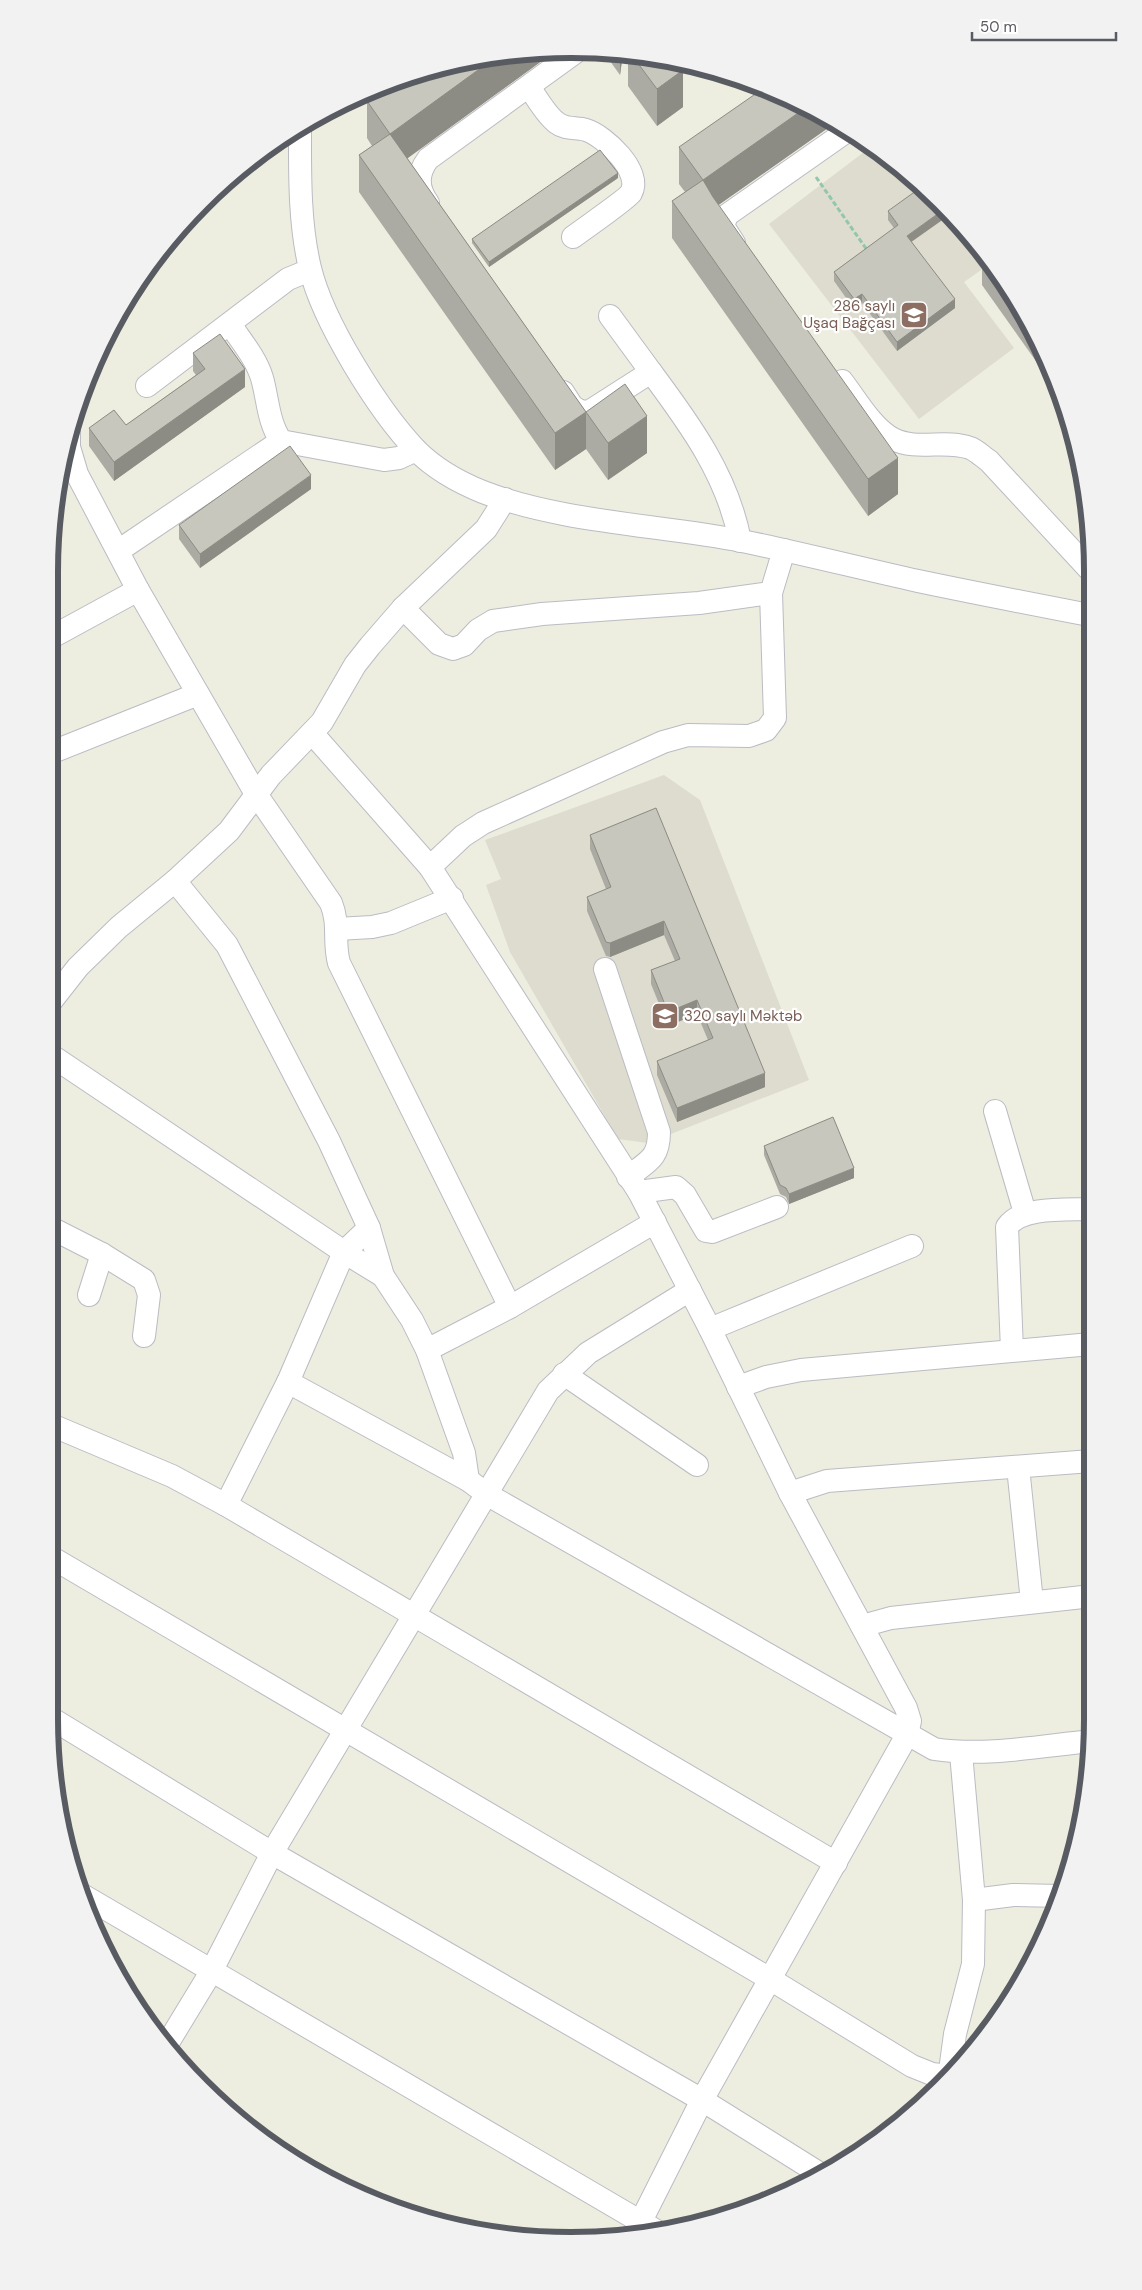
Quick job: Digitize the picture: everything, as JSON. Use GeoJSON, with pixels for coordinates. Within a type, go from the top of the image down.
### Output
{"type":"FeatureCollection","features":[{"type":"Feature","properties":{"kind":"street"},"geometry":{"type":"LineString","coordinates":[[440,220],[422,196],[420,171],[428,159],[568,58]]}},
{"type":"Feature","properties":{"kind":"street"},"geometry":{"type":"LineString","coordinates":[[529,87],[556,123],[564,127],[586,130],[598,136],[622,158],[631,171],[634,182],[630,194],[573,237]]}},
{"type":"Feature","properties":{"kind":"street"},"geometry":{"type":"LineString","coordinates":[[744,256],[723,226],[727,215],[841,134]]}},
{"type":"Feature","properties":{"kind":"street"},"geometry":{"type":"LineString","coordinates":[[300,135],[306,248],[310,270],[325,312],[370,387],[416,450],[438,469],[462,482],[505,499],[584,516],[740,541],[919,581],[1084,614]]}},
{"type":"Feature","properties":{"kind":"street"},"geometry":{"type":"LineString","coordinates":[[147,386],[288,279],[310,270]]}},
{"type":"Feature","properties":{"kind":"street"},"geometry":{"type":"LineString","coordinates":[[610,316],[685,418],[713,465],[729,496],[740,541]]}},
{"type":"Feature","properties":{"kind":"street"},"geometry":{"type":"LineString","coordinates":[[230,324],[255,362],[261,377],[275,432],[281,441]]}},
{"type":"Feature","properties":{"kind":"street"},"geometry":{"type":"LineString","coordinates":[[830,366],[880,429],[894,439],[914,445],[952,443],[972,448],[989,461],[1084,563]]}},
{"type":"Feature","properties":{"kind":"street"},"geometry":{"type":"LineString","coordinates":[[549,374],[572,406],[581,412],[590,411],[650,372]]}},
{"type":"Feature","properties":{"kind":"street"},"geometry":{"type":"LineString","coordinates":[[118,551],[281,441],[384,460],[399,458],[416,450]]}},
{"type":"Feature","properties":{"kind":"street"},"geometry":{"type":"LineString","coordinates":[[68,477],[118,551],[138,590],[256,794],[331,903],[337,916],[335,946],[339,963],[510,1307]]}},
{"type":"Feature","properties":{"kind":"street"},"geometry":{"type":"LineString","coordinates":[[58,993],[78,967],[119,927],[175,881],[229,831],[256,794],[289,755],[322,722],[355,665],[404,608],[486,529],[505,499]]}},
{"type":"Feature","properties":{"kind":"street"},"geometry":{"type":"LineString","coordinates":[[430,867],[463,836],[483,823],[663,742],[688,735],[749,736],[766,730],[775,718],[771,593],[784,550]]}},
{"type":"Feature","properties":{"kind":"street"},"geometry":{"type":"LineString","coordinates":[[58,634],[138,590]]}},
{"type":"Feature","properties":{"kind":"street"},"geometry":{"type":"LineString","coordinates":[[404,608],[439,644],[452,650],[464,645],[478,630],[492,621],[542,614],[699,603],[771,593]]}},
{"type":"Feature","properties":{"kind":"street"},"geometry":{"type":"LineString","coordinates":[[58,750],[198,694]]}},
{"type":"Feature","properties":{"kind":"street"},"geometry":{"type":"LineString","coordinates":[[312,733],[430,867],[452,898],[633,1185],[655,1222],[710,1329],[790,1493],[906,1708],[910,1722],[907,1735],[702,2100],[646,2227]]}},
{"type":"Feature","properties":{"kind":"street"},"geometry":{"type":"LineString","coordinates":[[175,881],[227,945],[329,1141],[369,1228],[383,1276],[412,1320],[427,1350],[464,1453],[468,1480]]}},
{"type":"Feature","properties":{"kind":"street"},"geometry":{"type":"LineString","coordinates":[[337,929],[372,927],[390,923],[452,898]]}},
{"type":"Feature","properties":{"kind":"street"},"geometry":{"type":"LineString","coordinates":[[605,969],[659,1132],[659,1146],[656,1155],[633,1185]]}},
{"type":"Feature","properties":{"kind":"street"},"geometry":{"type":"LineString","coordinates":[[58,1060],[344,1252],[383,1276]]}},
{"type":"Feature","properties":{"kind":"street"},"geometry":{"type":"LineString","coordinates":[[995,1111],[1025,1213]]}},
{"type":"Feature","properties":{"kind":"street"},"geometry":{"type":"LineString","coordinates":[[633,1185],[676,1187],[685,1195],[706,1231],[712,1232],[777,1208]]}},
{"type":"Feature","properties":{"kind":"street"},"geometry":{"type":"LineString","coordinates":[[1012,1350],[1007,1227],[1012,1219],[1025,1213],[1084,1209]]}},
{"type":"Feature","properties":{"kind":"street"},"geometry":{"type":"LineString","coordinates":[[427,1350],[510,1307],[655,1222]]}},
{"type":"Feature","properties":{"kind":"street"},"geometry":{"type":"LineString","coordinates":[[226,1504],[288,1382],[344,1252],[369,1228]]}},
{"type":"Feature","properties":{"kind":"street"},"geometry":{"type":"LineString","coordinates":[[58,1232],[102,1254],[144,1280],[149,1295],[144,1336]]}},
{"type":"Feature","properties":{"kind":"street"},"geometry":{"type":"LineString","coordinates":[[710,1329],[912,1246]]}},
{"type":"Feature","properties":{"kind":"street"},"geometry":{"type":"LineString","coordinates":[[89,1295],[102,1254]]}},
{"type":"Feature","properties":{"kind":"street"},"geometry":{"type":"LineString","coordinates":[[170,2039],[210,1972],[272,1853],[488,1495],[548,1391],[588,1353],[690,1290]]}},
{"type":"Feature","properties":{"kind":"street"},"geometry":{"type":"LineString","coordinates":[[738,1387],[766,1377],[801,1370],[1084,1345]]}},
{"type":"Feature","properties":{"kind":"street"},"geometry":{"type":"LineString","coordinates":[[564,1374],[697,1465]]}},
{"type":"Feature","properties":{"kind":"street"},"geometry":{"type":"LineString","coordinates":[[288,1382],[468,1480],[488,1495],[934,1749],[961,1753],[1083,1742]]}},
{"type":"Feature","properties":{"kind":"street"},"geometry":{"type":"LineString","coordinates":[[58,1428],[172,1476],[226,1504],[836,1863]]}},
{"type":"Feature","properties":{"kind":"street"},"geometry":{"type":"LineString","coordinates":[[790,1493],[827,1481],[1084,1462]]}},
{"type":"Feature","properties":{"kind":"street"},"geometry":{"type":"LineString","coordinates":[[1018,1467],[1032,1602]]}},
{"type":"Feature","properties":{"kind":"street"},"geometry":{"type":"LineString","coordinates":[[58,1561],[770,1979],[912,2066],[940,2075]]}},
{"type":"Feature","properties":{"kind":"street"},"geometry":{"type":"LineString","coordinates":[[862,1626],[891,1618],[1084,1597]]}},
{"type":"Feature","properties":{"kind":"street"},"geometry":{"type":"LineString","coordinates":[[58,1723],[272,1853],[702,2100],[815,2171]]}},
{"type":"Feature","properties":{"kind":"street"},"geometry":{"type":"LineString","coordinates":[[951,2065],[955,2034],[973,1964],[974,1900],[961,1753]]}},
{"type":"Feature","properties":{"kind":"street"},"geometry":{"type":"LineString","coordinates":[[974,1900],[1013,1895],[1053,1896]]}},
{"type":"Feature","properties":{"kind":"street"},"geometry":{"type":"LineString","coordinates":[[91,1900],[641,2228]]}},
{"type":"Feature","properties":{"kind":"path"},"geometry":{"type":"LineString","coordinates":[[805,160],[870,255]]}},
{"type":"Feature","properties":{"kind":"shaded area","name":"286 saylı Uşaq Bağçası"},"geometry":{"type":"Polygon","coordinates":[[[866,151],[910,185],[957,232],[978,258],[985,267],[964,282],[1014,348],[919,419],[769,224],[866,151]]]}},
{"type":"Feature","properties":{"kind":"shaded area","name":"320 saylı Məktəb"},"geometry":{"type":"Polygon","coordinates":[[[664,775],[700,800],[809,1080],[648,1143],[618,1139],[510,952],[486,885],[501,879],[485,840],[664,775]]]}},
{"type":"Feature","properties":{"kind":"building"},"geometry":{"type":"Polygon","coordinates":[[[637,62],[683,70],[657,89],[637,62]]]}},
{"type":"Feature","properties":{"kind":"building"},"geometry":{"type":"Polygon","coordinates":[[[485,65],[390,134],[367,101],[406,85],[438,75],[485,65]]]}},
{"type":"Feature","properties":{"kind":"building"},"geometry":{"type":"Polygon","coordinates":[[[757,93],[800,111],[703,180],[679,147],[757,93]]]}},
{"type":"Feature","properties":{"kind":"building"},"geometry":{"type":"Polygon","coordinates":[[[390,134],[586,412],[555,433],[359,155],[390,134]]]}},
{"type":"Feature","properties":{"kind":"building"},"geometry":{"type":"Polygon","coordinates":[[[600,150],[618,173],[489,262],[472,239],[600,150]]]}},
{"type":"Feature","properties":{"kind":"building"},"geometry":{"type":"Polygon","coordinates":[[[703,180],[713,197],[898,458],[868,479],[672,201],[703,180]]]}},
{"type":"Feature","properties":{"kind":"building"},"geometry":{"type":"Polygon","coordinates":[[[916,191],[939,213],[907,236],[955,299],[897,342],[862,294],[854,299],[834,272],[898,225],[888,211],[916,191]]]}},
{"type":"Feature","properties":{"kind":"building"},"geometry":{"type":"Polygon","coordinates":[[[220,334],[245,369],[114,462],[89,428],[114,410],[126,425],[205,369],[193,353],[220,334]]]}},
{"type":"Feature","properties":{"kind":"building"},"geometry":{"type":"Polygon","coordinates":[[[625,384],[647,416],[608,443],[586,412],[625,384]]]}},
{"type":"Feature","properties":{"kind":"building"},"geometry":{"type":"Polygon","coordinates":[[[290,446],[311,475],[200,554],[179,525],[290,446]]]}},
{"type":"Feature","properties":{"kind":"building"},"geometry":{"type":"Polygon","coordinates":[[[656,808],[765,1073],[677,1108],[657,1061],[713,1038],[697,1000],[668,1012],[651,970],[680,959],[664,921],[610,943],[606,942],[587,897],[611,887],[590,835],[656,808]]]}},
{"type":"Feature","properties":{"kind":"building"},"geometry":{"type":"Polygon","coordinates":[[[833,1117],[854,1168],[789,1194],[786,1188],[780,1185],[764,1146],[833,1117]]]}},
{"type":"Feature","properties":{"kind":"place","name":"286 saylı Uşaq Bağçası"},"geometry":{"type":"Point","coordinates":[914,315]}},
{"type":"Feature","properties":{"kind":"place","name":"320 saylı Məktəb"},"geometry":{"type":"Point","coordinates":[665,1016]}}]}
